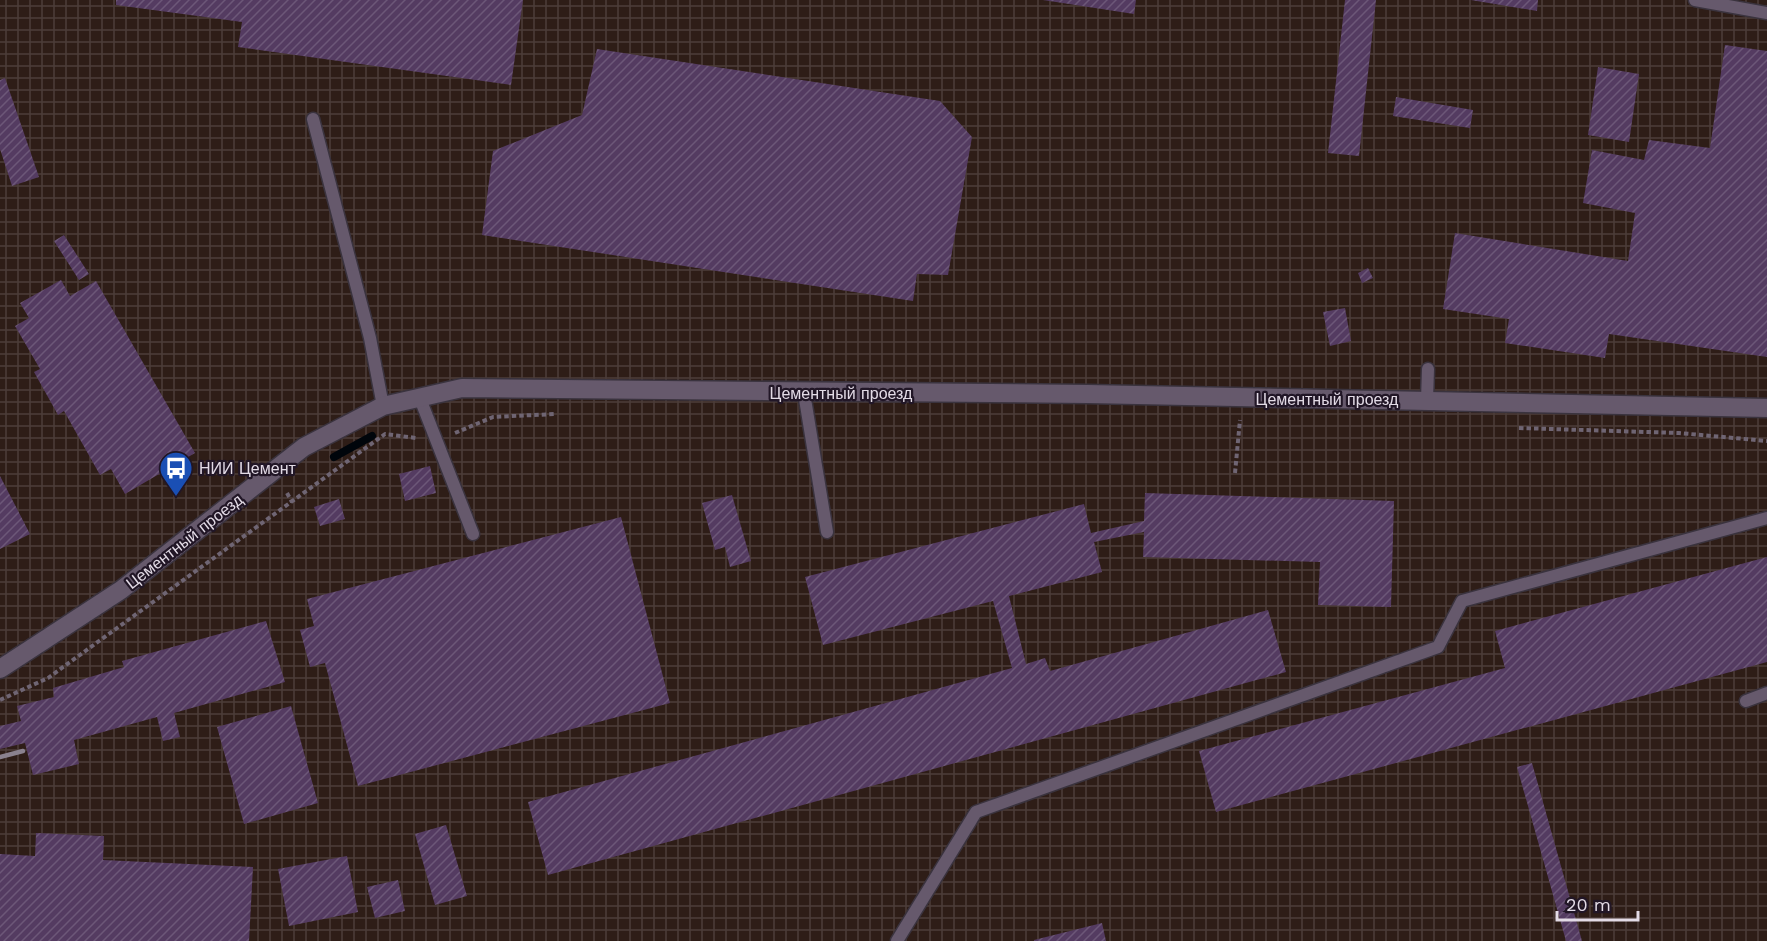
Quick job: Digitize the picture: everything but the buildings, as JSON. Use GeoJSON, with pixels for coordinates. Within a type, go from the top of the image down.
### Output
{"type":"FeatureCollection","features":[{"type":"Feature","properties":{"kind":"street","name":"Цементный проезд"},"geometry":{"type":"LineString","coordinates":[[0,669],[121,590],[304,447],[383,406],[462,388],[1427,400],[1767,408]]}},
{"type":"Feature","properties":{"kind":"lane"},"geometry":{"type":"LineString","coordinates":[[1695,0],[1767,13]]}},
{"type":"Feature","properties":{"kind":"lane"},"geometry":{"type":"LineString","coordinates":[[313,119],[369,338],[383,406]]}},
{"type":"Feature","properties":{"kind":"lane"},"geometry":{"type":"LineString","coordinates":[[1427,400],[1428,369]]}},
{"type":"Feature","properties":{"kind":"lane"},"geometry":{"type":"LineString","coordinates":[[804,393],[827,532]]}},
{"type":"Feature","properties":{"kind":"lane"},"geometry":{"type":"LineString","coordinates":[[419,396],[473,534]]}},
{"type":"Feature","properties":{"kind":"lane"},"geometry":{"type":"LineString","coordinates":[[897,941],[976,812],[1438,647],[1462,601],[1767,518]]}},
{"type":"Feature","properties":{"kind":"lane"},"geometry":{"type":"LineString","coordinates":[[1746,701],[1767,693]]}},
{"type":"Feature","properties":{"kind":"path"},"geometry":{"type":"LineString","coordinates":[[0,700],[48,678],[385,434],[436,441],[493,417],[564,413]]}},
{"type":"Feature","properties":{"kind":"path"},"geometry":{"type":"LineString","coordinates":[[1228,420],[1252,420]]}},
{"type":"Feature","properties":{"kind":"path"},"geometry":{"type":"LineString","coordinates":[[1234,473],[1240,420]]}},
{"type":"Feature","properties":{"kind":"path"},"geometry":{"type":"LineString","coordinates":[[1513,428],[1679,433],[1767,441]]}},
{"type":"Feature","properties":{"kind":"path"},"geometry":{"type":"LineString","coordinates":[[287,493],[292,502]]}},
{"type":"Feature","properties":{"kind":"shaded area"},"geometry":{"type":"Polygon","coordinates":[[[0,0],[1767,0],[1767,941],[0,941],[0,0]]]}},
{"type":"Feature","properties":{"kind":"waterway"},"geometry":{"type":"LineString","coordinates":[[334,457],[372,436]]}},
{"type":"Feature","properties":{"kind":"railway"},"geometry":{"type":"LineString","coordinates":[[0,757],[23,751]]}},
{"type":"Feature","properties":{"kind":"place","name":"НИИ Цемент"},"geometry":{"type":"Point","coordinates":[176,497]}}]}
